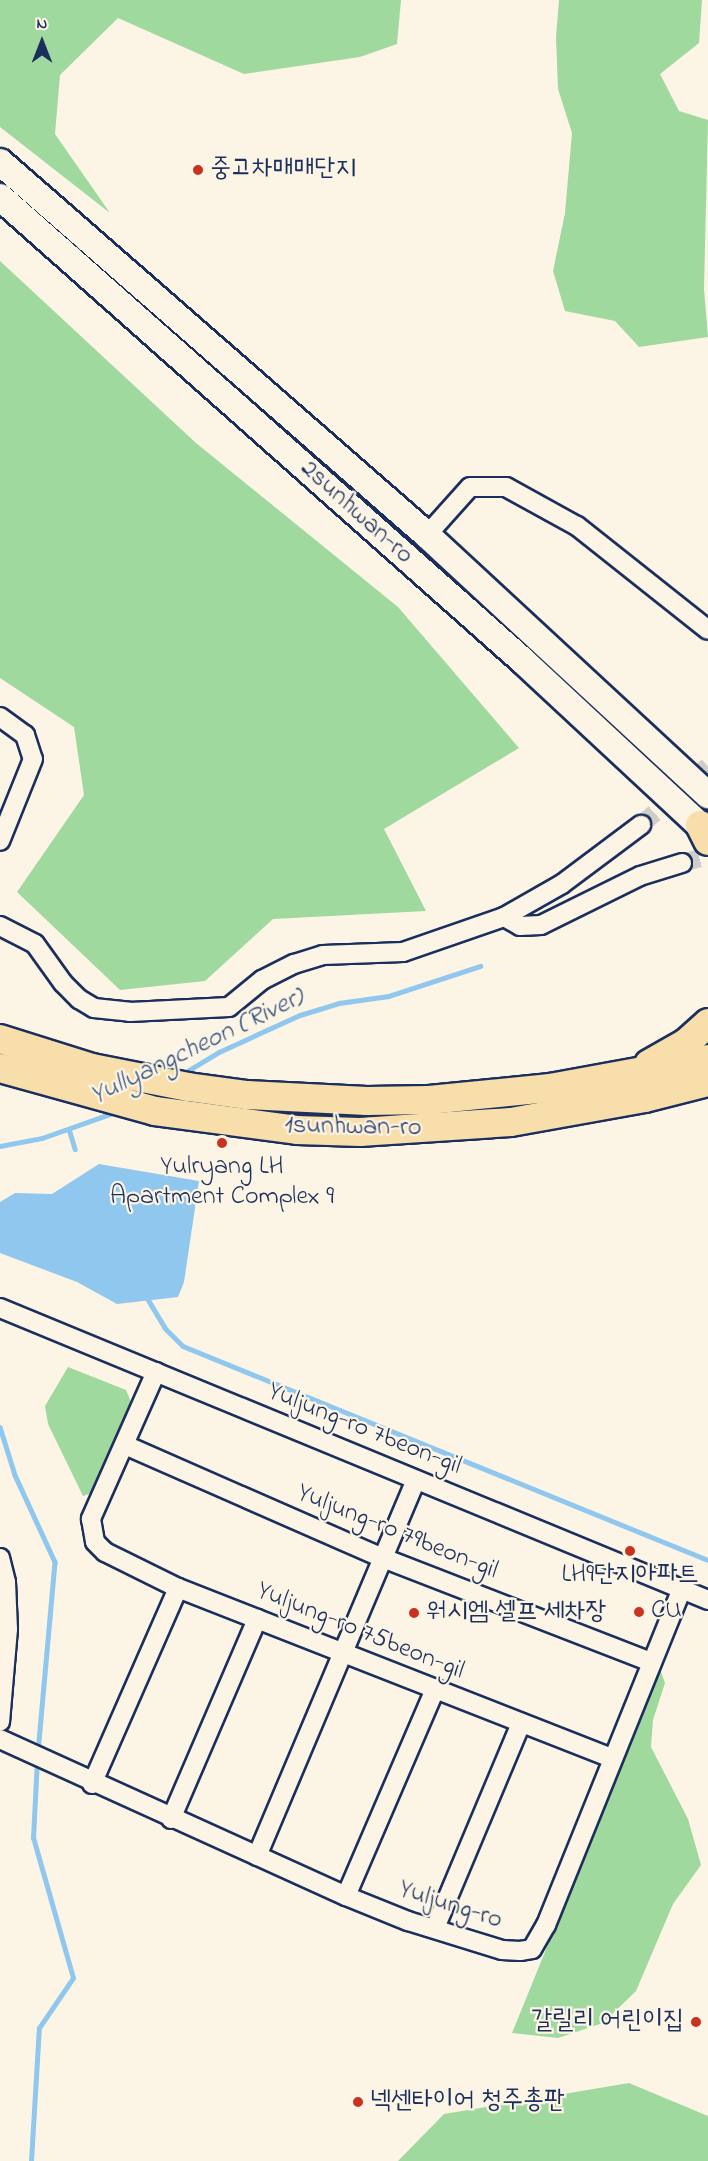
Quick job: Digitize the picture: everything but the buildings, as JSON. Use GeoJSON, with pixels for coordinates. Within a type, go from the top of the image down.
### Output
{"type":"FeatureCollection","features":[{"type":"Feature","properties":{"kind":"main road"},"geometry":{"type":"LineString","coordinates":[[620,1077],[686,1042],[708,1023]]}},
{"type":"Feature","properties":{"kind":"main road","name":"1sunhwan-ro"},"geometry":{"type":"LineString","coordinates":[[0,1039],[92,1068],[206,1089],[296,1098],[418,1100],[620,1077],[708,1059]]}},
{"type":"Feature","properties":{"kind":"main road","name":"1sunhwan-ro"},"geometry":{"type":"LineString","coordinates":[[0,1068],[57,1086],[155,1111],[286,1129],[360,1132],[510,1122],[645,1098],[708,1082]]}},
{"type":"Feature","properties":{"kind":"main road"},"geometry":{"type":"LineString","coordinates":[[645,1098],[708,1098]]}},
{"type":"Feature","properties":{"kind":"street","name":"2sunhwan-ro"},"geometry":{"type":"LineString","coordinates":[[0,162],[427,535],[708,795]]}},
{"type":"Feature","properties":{"kind":"street","name":"2sunhwan-ro"},"geometry":{"type":"LineString","coordinates":[[0,197],[522,660],[705,833]]}},
{"type":"Feature","properties":{"kind":"street"},"geometry":{"type":"LineString","coordinates":[[427,535],[470,487],[506,487],[577,526],[708,630]]}},
{"type":"Feature","properties":{"kind":"street"},"geometry":{"type":"LineString","coordinates":[[0,717],[25,735],[33,759],[0,841]]}},
{"type":"Feature","properties":{"kind":"street"},"geometry":{"type":"LineString","coordinates":[[0,926],[35,944],[79,999],[94,1008],[141,1012],[229,1007],[262,980],[294,964],[323,955],[403,952],[504,917],[562,884],[641,825]]}},
{"type":"Feature","properties":{"kind":"street"},"geometry":{"type":"LineString","coordinates":[[504,917],[520,926],[541,925],[640,876],[682,863]]}},
{"type":"Feature","properties":{"kind":"street","name":"Yuljung-ro 7beon-gil"},"geometry":{"type":"LineString","coordinates":[[0,1308],[708,1600]]}},
{"type":"Feature","properties":{"kind":"street"},"geometry":{"type":"LineString","coordinates":[[125,1445],[156,1372]]}},
{"type":"Feature","properties":{"kind":"street","name":"Yuljung-ro 75beon-gil"},"geometry":{"type":"LineString","coordinates":[[125,1445],[91,1519],[95,1542],[105,1552],[178,1588],[612,1758]]}},
{"type":"Feature","properties":{"kind":"street","name":"Yuljung-ro 79beon-gil"},"geometry":{"type":"LineString","coordinates":[[125,1445],[383,1558],[651,1662]]}},
{"type":"Feature","properties":{"kind":"street"},"geometry":{"type":"LineString","coordinates":[[257,1856],[417,1480]]}},
{"type":"Feature","properties":{"kind":"street"},"geometry":{"type":"LineString","coordinates":[[0,1558],[6,1582],[0,1722]]}},
{"type":"Feature","properties":{"kind":"street"},"geometry":{"type":"LineString","coordinates":[[92,1784],[178,1588]]}},
{"type":"Feature","properties":{"kind":"street","name":"Yuljung-ro"},"geometry":{"type":"LineString","coordinates":[[7,1743],[92,1784],[346,1896],[502,1950],[532,1949],[546,1925],[682,1589]]}},
{"type":"Feature","properties":{"kind":"street"},"geometry":{"type":"LineString","coordinates":[[171,1819],[257,1619]]}},
{"type":"Feature","properties":{"kind":"street"},"geometry":{"type":"LineString","coordinates":[[346,1896],[435,1689]]}},
{"type":"Feature","properties":{"kind":"street"},"geometry":{"type":"LineString","coordinates":[[435,1928],[521,1724]]}},
{"type":"Feature","properties":{"kind":"green space"},"geometry":{"type":"Polygon","coordinates":[[[0,0],[401,0],[397,44],[360,57],[244,74],[118,18],[60,75],[55,134],[110,213],[0,127],[0,0]]]}},
{"type":"Feature","properties":{"kind":"green space"},"geometry":{"type":"Polygon","coordinates":[[[559,0],[702,0],[699,43],[660,74],[679,111],[708,120],[704,289],[708,337],[639,347],[615,321],[565,311],[553,271],[565,213],[572,133],[558,89],[556,37],[559,0]]]}},
{"type":"Feature","properties":{"kind":"green space"},"geometry":{"type":"Polygon","coordinates":[[[0,261],[196,443],[398,607],[519,748],[384,829],[426,911],[273,919],[205,981],[120,990],[17,892],[84,795],[74,727],[0,678],[0,261]]]}},
{"type":"Feature","properties":{"kind":"green space"},"geometry":{"type":"Polygon","coordinates":[[[68,1367],[126,1390],[131,1402],[92,1493],[83,1496],[48,1424],[45,1406],[68,1367]]]}},
{"type":"Feature","properties":{"kind":"green space"},"geometry":{"type":"Polygon","coordinates":[[[660,1669],[665,1683],[653,1720],[651,1747],[688,1819],[701,1865],[673,1904],[636,1991],[603,2023],[558,2038],[512,2033],[660,1669]]]}},
{"type":"Feature","properties":{"kind":"green space"},"geometry":{"type":"Polygon","coordinates":[[[629,2083],[708,2116],[708,2161],[398,2161],[444,2114],[629,2083]]]}},
{"type":"Feature","properties":{"kind":"water"},"geometry":{"type":"Polygon","coordinates":[[[99,1164],[199,1181],[184,1282],[178,1297],[117,1304],[77,1282],[0,1253],[0,1202],[15,1193],[52,1194],[99,1164]]]}},
{"type":"Feature","properties":{"kind":"waterway","name":"Yullyangcheon (River)"},"geometry":{"type":"LineString","coordinates":[[181,1075],[219,1052],[300,1015],[339,1003],[389,996],[480,966]]}},
{"type":"Feature","properties":{"kind":"waterway","name":"Yullyangcheon (River)"},"geometry":{"type":"LineString","coordinates":[[0,1146],[42,1138],[116,1112]]}},
{"type":"Feature","properties":{"kind":"waterway"},"geometry":{"type":"LineString","coordinates":[[69,1129],[75,1149]]}},
{"type":"Feature","properties":{"kind":"waterway"},"geometry":{"type":"LineString","coordinates":[[146,1296],[165,1328],[183,1346],[708,1560]]}},
{"type":"Feature","properties":{"kind":"waterway"},"geometry":{"type":"LineString","coordinates":[[0,1427],[15,1475],[55,1562],[38,1751]]}},
{"type":"Feature","properties":{"kind":"waterway"},"geometry":{"type":"LineString","coordinates":[[31,2161],[39,2028],[73,1978],[33,1838],[37,1760]]}},
{"type":"Feature","properties":{"kind":"tunnel"},"geometry":{"type":"LineString","coordinates":[[641,825],[708,766]]}},
{"type":"Feature","properties":{"kind":"tunnel"},"geometry":{"type":"LineString","coordinates":[[682,863],[708,856]]}},
{"type":"Feature","properties":{"kind":"place","name":"중고차매매단지"},"geometry":{"type":"Point","coordinates":[198,170]}},
{"type":"Feature","properties":{"kind":"place","name":"Yulryang LH Apartment Complex 9"},"geometry":{"type":"Point","coordinates":[222,1143]}},
{"type":"Feature","properties":{"kind":"place","name":"LH9단지아파트"},"geometry":{"type":"Point","coordinates":[630,1551]}},
{"type":"Feature","properties":{"kind":"place","name":"CU"},"geometry":{"type":"Point","coordinates":[639,1612]}},
{"type":"Feature","properties":{"kind":"place","name":"워시엠 셀프 세차장"},"geometry":{"type":"Point","coordinates":[414,1613]}},
{"type":"Feature","properties":{"kind":"place","name":"갈릴리 어린이집"},"geometry":{"type":"Point","coordinates":[696,2022]}},
{"type":"Feature","properties":{"kind":"place","name":"넥센타이어 청주총판"},"geometry":{"type":"Point","coordinates":[358,2102]}}]}
